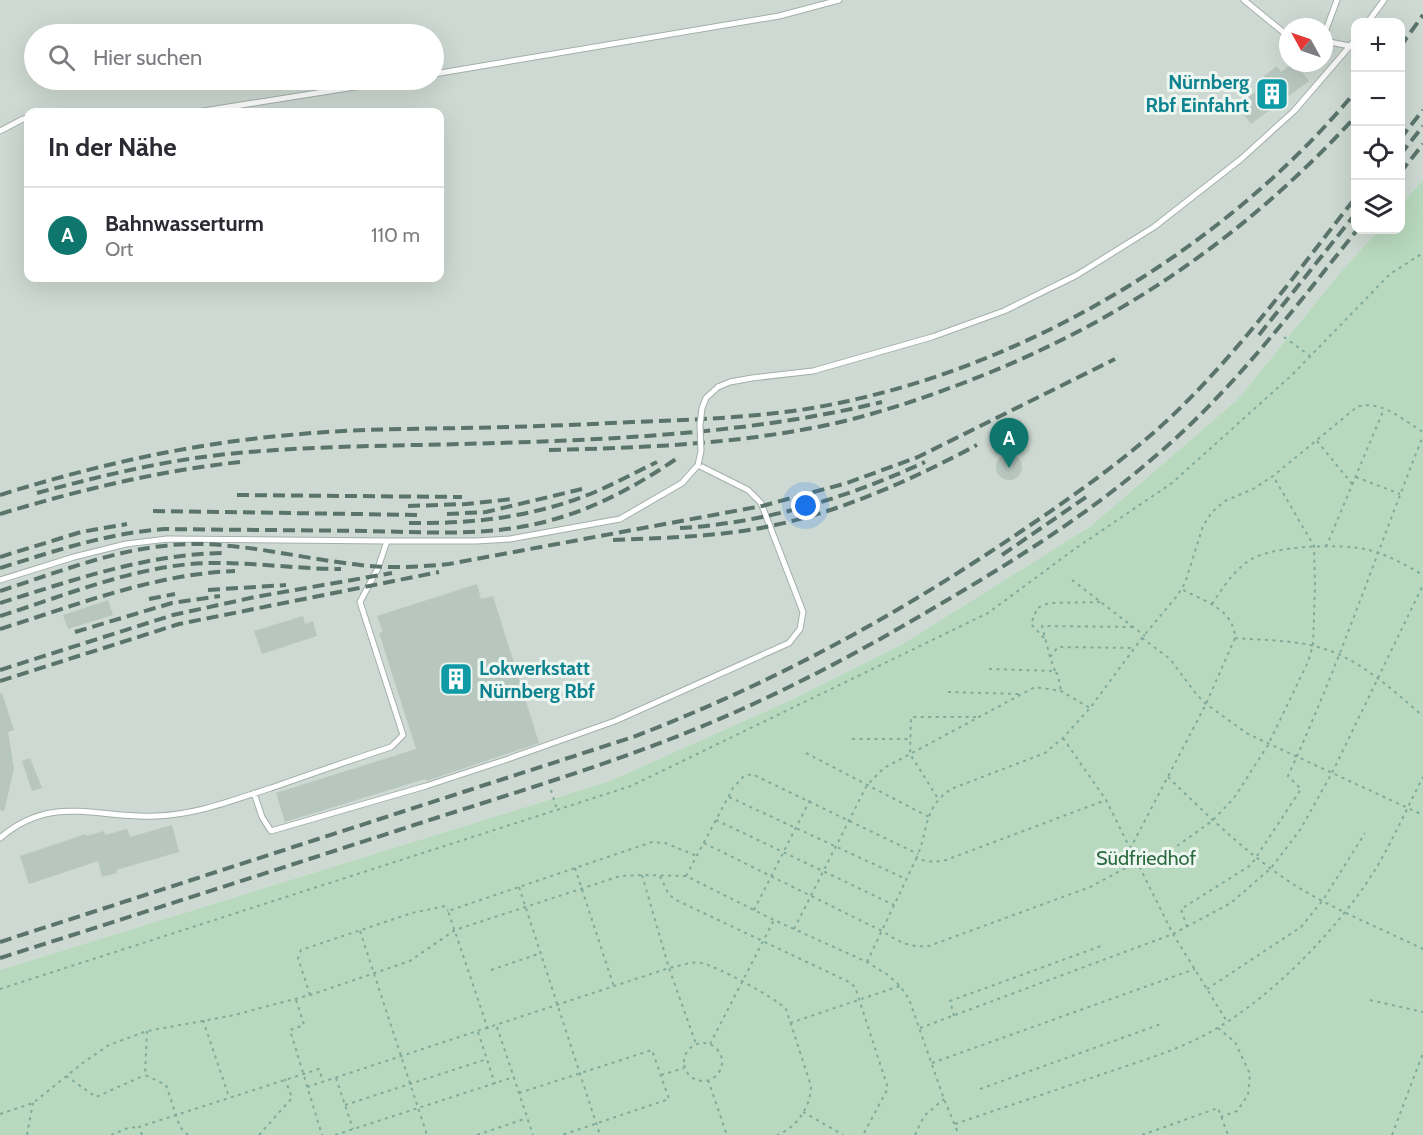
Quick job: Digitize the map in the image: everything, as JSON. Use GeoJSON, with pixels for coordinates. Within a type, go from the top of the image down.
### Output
{"type":"FeatureCollection","features":[{"type":"Feature","properties":{"kind":"lane"},"geometry":{"type":"LineString","coordinates":[[444,72],[779,16],[838,0]]}},
{"type":"Feature","properties":{"kind":"lane"},"geometry":{"type":"LineString","coordinates":[[1244,0],[1279,29]]}},
{"type":"Feature","properties":{"kind":"lane"},"geometry":{"type":"LineString","coordinates":[[1330,18],[1337,0]]}},
{"type":"Feature","properties":{"kind":"lane"},"geometry":{"type":"LineString","coordinates":[[1371,18],[1384,0]]}},
{"type":"Feature","properties":{"kind":"lane"},"geometry":{"type":"LineString","coordinates":[[0,580],[95,551],[126,544],[167,539],[454,541],[510,539],[620,519],[682,483],[698,465],[701,451],[702,408],[706,398],[718,387],[752,378],[813,371],[932,337],[1004,311],[1077,275],[1154,227],[1240,159],[1294,111],[1350,46],[1333,43]]}},
{"type":"Feature","properties":{"kind":"lane"},"geometry":{"type":"LineString","coordinates":[[222,108],[336,90]]}},
{"type":"Feature","properties":{"kind":"lane"},"geometry":{"type":"LineString","coordinates":[[0,131],[24,118]]}},
{"type":"Feature","properties":{"kind":"lane"},"geometry":{"type":"LineString","coordinates":[[254,793],[262,817],[271,831],[426,786],[615,721],[789,643],[800,629],[803,612],[761,503],[748,490],[698,465]]}},
{"type":"Feature","properties":{"kind":"lane"},"geometry":{"type":"LineString","coordinates":[[0,838],[28,819],[50,811],[71,810],[158,816],[199,811],[391,747],[402,735],[360,602],[378,568],[387,541]]}},
{"type":"Feature","properties":{"kind":"path"},"geometry":{"type":"LineString","coordinates":[[0,989],[631,786],[988,613],[1076,548],[1172,483],[1310,356],[1390,274],[1423,253]]}},
{"type":"Feature","properties":{"kind":"path"},"geometry":{"type":"LineString","coordinates":[[1284,338],[1310,356]]}},
{"type":"Feature","properties":{"kind":"path"},"geometry":{"type":"LineString","coordinates":[[867,962],[916,859],[929,817],[938,798],[951,789],[1045,753],[1062,738],[1090,708],[1181,589],[1203,526],[1212,512],[1225,501],[1253,489],[1273,476],[1357,407],[1368,404],[1378,405],[1423,434],[1340,654],[1288,776],[1301,789],[1251,865],[1181,909],[1187,927]]}},
{"type":"Feature","properties":{"kind":"path"},"geometry":{"type":"LineString","coordinates":[[1326,547],[1383,409]]}},
{"type":"Feature","properties":{"kind":"path"},"geometry":{"type":"LineString","coordinates":[[1316,441],[1353,485]]}},
{"type":"Feature","properties":{"kind":"path"},"geometry":{"type":"LineString","coordinates":[[704,843],[882,931],[904,945],[929,946],[1090,887],[1137,862],[1154,859],[1177,846],[1212,821],[1233,798],[1268,745],[1308,662],[1313,645],[1316,585],[1314,546],[1273,476]]}},
{"type":"Feature","properties":{"kind":"path"},"geometry":{"type":"LineString","coordinates":[[1356,477],[1400,494]]}},
{"type":"Feature","properties":{"kind":"path"},"geometry":{"type":"LineString","coordinates":[[1212,605],[1230,578],[1248,561],[1266,552],[1314,546],[1367,549],[1403,563],[1423,575]]}},
{"type":"Feature","properties":{"kind":"path"},"geometry":{"type":"LineString","coordinates":[[1072,580],[1170,659],[1206,704],[1248,734],[1423,815]]}},
{"type":"Feature","properties":{"kind":"path"},"geometry":{"type":"LineString","coordinates":[[919,1028],[1173,934],[1231,903],[1271,868],[1300,830],[1332,773],[1423,585]]}},
{"type":"Feature","properties":{"kind":"path"},"geometry":{"type":"LineString","coordinates":[[1130,849],[1206,704],[1235,638],[1235,626],[1228,615],[1181,589]]}},
{"type":"Feature","properties":{"kind":"path"},"geometry":{"type":"LineString","coordinates":[[1046,639],[1030,624],[1037,608],[1049,603],[1101,602]]}},
{"type":"Feature","properties":{"kind":"path"},"geometry":{"type":"LineString","coordinates":[[1061,691],[1042,626],[1133,627]]}},
{"type":"Feature","properties":{"kind":"path"},"geometry":{"type":"LineString","coordinates":[[1235,638],[1313,645],[1340,654],[1378,678],[1423,716]]}},
{"type":"Feature","properties":{"kind":"path"},"geometry":{"type":"LineString","coordinates":[[1050,657],[1058,647],[1135,648]]}},
{"type":"Feature","properties":{"kind":"path"},"geometry":{"type":"LineString","coordinates":[[989,669],[1055,670]]}},
{"type":"Feature","properties":{"kind":"path"},"geometry":{"type":"LineString","coordinates":[[794,929],[867,785],[884,768],[1035,687],[1061,691],[1090,708]]}},
{"type":"Feature","properties":{"kind":"path"},"geometry":{"type":"LineString","coordinates":[[948,692],[1022,694]]}},
{"type":"Feature","properties":{"kind":"path"},"geometry":{"type":"LineString","coordinates":[[938,798],[910,754],[911,717],[979,717]]}},
{"type":"Feature","properties":{"kind":"path"},"geometry":{"type":"LineString","coordinates":[[1062,738],[1106,800],[1173,934],[1227,1021]]}},
{"type":"Feature","properties":{"kind":"path"},"geometry":{"type":"LineString","coordinates":[[852,739],[911,739]]}},
{"type":"Feature","properties":{"kind":"path"},"geometry":{"type":"LineString","coordinates":[[806,753],[929,817]]}},
{"type":"Feature","properties":{"kind":"path"},"geometry":{"type":"LineString","coordinates":[[686,876],[733,788],[743,777],[752,774],[918,854]]}},
{"type":"Feature","properties":{"kind":"path"},"geometry":{"type":"LineString","coordinates":[[1168,777],[1212,821],[1271,868],[1323,900],[1423,950]]}},
{"type":"Feature","properties":{"kind":"path"},"geometry":{"type":"LineString","coordinates":[[955,1124],[1133,1064],[1197,1039],[1218,1028],[1269,990],[1302,961],[1345,911],[1378,864],[1423,777]]}},
{"type":"Feature","properties":{"kind":"path"},"geometry":{"type":"LineString","coordinates":[[551,790],[557,810]]}},
{"type":"Feature","properties":{"kind":"path"},"geometry":{"type":"LineString","coordinates":[[728,797],[906,879]]}},
{"type":"Feature","properties":{"kind":"path"},"geometry":{"type":"LineString","coordinates":[[754,910],[810,800]]}},
{"type":"Feature","properties":{"kind":"path"},"geometry":{"type":"LineString","coordinates":[[916,859],[933,862],[946,860],[1106,800]]}},
{"type":"Feature","properties":{"kind":"path"},"geometry":{"type":"LineString","coordinates":[[716,820],[894,905]]}},
{"type":"Feature","properties":{"kind":"path"},"geometry":{"type":"LineString","coordinates":[[1207,989],[1301,927],[1323,900],[1365,833]]}},
{"type":"Feature","properties":{"kind":"path"},"geometry":{"type":"LineString","coordinates":[[448,911],[652,842],[665,843],[697,856]]}},
{"type":"Feature","properties":{"kind":"path"},"geometry":{"type":"LineString","coordinates":[[575,868],[614,987]]}},
{"type":"Feature","properties":{"kind":"path"},"geometry":{"type":"LineString","coordinates":[[642,875],[669,968],[696,1044]]}},
{"type":"Feature","properties":{"kind":"path"},"geometry":{"type":"LineString","coordinates":[[660,875],[668,893],[674,899],[849,982],[855,987],[887,1085],[887,1090],[863,1135]]}},
{"type":"Feature","properties":{"kind":"path"},"geometry":{"type":"LineString","coordinates":[[0,1114],[33,1103],[66,1076],[109,1046],[147,1031],[230,1016],[310,996],[410,961],[455,930],[620,876],[660,875],[686,876],[774,920],[867,962],[888,975],[909,999],[959,1135]]}},
{"type":"Feature","properties":{"kind":"path"},"geometry":{"type":"LineString","coordinates":[[519,887],[600,1135]]}},
{"type":"Feature","properties":{"kind":"path"},"geometry":{"type":"LineString","coordinates":[[310,996],[298,958],[301,950],[412,914],[445,906],[488,1029]]}},
{"type":"Feature","properties":{"kind":"path"},"geometry":{"type":"LineString","coordinates":[[711,1044],[774,920]]}},
{"type":"Feature","properties":{"kind":"path"},"geometry":{"type":"LineString","coordinates":[[360,931],[427,1135]]}},
{"type":"Feature","properties":{"kind":"path"},"geometry":{"type":"LineString","coordinates":[[954,1016],[950,1001],[1101,945]]}},
{"type":"Feature","properties":{"kind":"path"},"geometry":{"type":"LineString","coordinates":[[491,970],[541,953]]}},
{"type":"Feature","properties":{"kind":"path"},"geometry":{"type":"LineString","coordinates":[[307,1087],[669,968],[689,963],[702,963],[742,982],[780,1003],[786,1009],[811,1086],[811,1097],[798,1121],[786,1132],[777,1135]]}},
{"type":"Feature","properties":{"kind":"path"},"geometry":{"type":"LineString","coordinates":[[931,1063],[1195,969]]}},
{"type":"Feature","properties":{"kind":"path"},"geometry":{"type":"LineString","coordinates":[[790,1023],[900,986]]}},
{"type":"Feature","properties":{"kind":"path"},"geometry":{"type":"LineString","coordinates":[[296,1000],[304,1025],[290,1030],[322,1135]]}},
{"type":"Feature","properties":{"kind":"path"},"geometry":{"type":"LineString","coordinates":[[1370,1000],[1423,1012]]}},
{"type":"Feature","properties":{"kind":"path"},"geometry":{"type":"LineString","coordinates":[[203,1020],[229,1097]]}},
{"type":"Feature","properties":{"kind":"path"},"geometry":{"type":"LineString","coordinates":[[980,1089],[1161,1024]]}},
{"type":"Feature","properties":{"kind":"path"},"geometry":{"type":"LineString","coordinates":[[497,1026],[533,1135]]}},
{"type":"Feature","properties":{"kind":"path"},"geometry":{"type":"LineString","coordinates":[[1218,1028],[1235,1042],[1250,1074],[1248,1095],[1237,1111],[1221,1118]]}},
{"type":"Feature","properties":{"kind":"path"},"geometry":{"type":"LineString","coordinates":[[145,1075],[147,1031]]}},
{"type":"Feature","properties":{"kind":"path"},"geometry":{"type":"LineString","coordinates":[[478,1032],[495,1083]]}},
{"type":"Feature","properties":{"kind":"path"},"geometry":{"type":"LineString","coordinates":[[696,1044],[711,1044],[717,1049],[722,1063],[720,1071],[708,1080],[694,1079],[684,1067],[686,1054],[696,1044]]}},
{"type":"Feature","properties":{"kind":"path"},"geometry":{"type":"LineString","coordinates":[[519,1093],[652,1050],[669,1099],[562,1135]]}},
{"type":"Feature","properties":{"kind":"path"},"geometry":{"type":"LineString","coordinates":[[1392,1135],[1423,1053]]}},
{"type":"Feature","properties":{"kind":"path"},"geometry":{"type":"LineString","coordinates":[[345,1105],[487,1059]]}},
{"type":"Feature","properties":{"kind":"path"},"geometry":{"type":"LineString","coordinates":[[661,1075],[684,1067]]}},
{"type":"Feature","properties":{"kind":"path"},"geometry":{"type":"LineString","coordinates":[[111,1135],[319,1069],[323,1082]]}},
{"type":"Feature","properties":{"kind":"path"},"geometry":{"type":"LineString","coordinates":[[66,1076],[96,1097],[145,1075],[166,1084],[180,1127],[188,1135]]}},
{"type":"Feature","properties":{"kind":"path"},"geometry":{"type":"LineString","coordinates":[[335,1135],[514,1077]]}},
{"type":"Feature","properties":{"kind":"path"},"geometry":{"type":"LineString","coordinates":[[336,1078],[353,1130]]}},
{"type":"Feature","properties":{"kind":"path"},"geometry":{"type":"LineString","coordinates":[[260,1135],[292,1098],[285,1080]]}},
{"type":"Feature","properties":{"kind":"path"},"geometry":{"type":"LineString","coordinates":[[708,1080],[727,1135]]}},
{"type":"Feature","properties":{"kind":"path"},"geometry":{"type":"LineString","coordinates":[[915,1135],[924,1116],[944,1099]]}},
{"type":"Feature","properties":{"kind":"path"},"geometry":{"type":"LineString","coordinates":[[27,1135],[33,1103]]}},
{"type":"Feature","properties":{"kind":"path"},"geometry":{"type":"LineString","coordinates":[[1142,1135],[1218,1108],[1228,1135]]}},
{"type":"Feature","properties":{"kind":"path"},"geometry":{"type":"LineString","coordinates":[[803,1112],[843,1135]]}},
{"type":"Feature","properties":{"kind":"path"},"geometry":{"type":"LineString","coordinates":[[477,1135],[527,1118]]}},
{"type":"Feature","properties":{"kind":"path"},"geometry":{"type":"LineString","coordinates":[[139,1127],[142,1135]]}},
{"type":"Feature","properties":{"kind":"shaded area"},"geometry":{"type":"Polygon","coordinates":[[[0,0],[1423,0],[1423,180],[1405,200],[1405,18],[1351,18],[1351,234],[1375,234],[1340,273],[1238,399],[1091,526],[901,645],[791,700],[610,781],[0,970],[0,0]]]}},
{"type":"Feature","properties":{"kind":"green space","name":"Südfriedhof"},"geometry":{"type":"Polygon","coordinates":[[[1423,180],[1423,1135],[0,1135],[0,970],[610,781],[791,700],[901,645],[1091,526],[1238,399],[1340,273],[1375,234],[1405,234],[1405,200],[1423,180]]]}},
{"type":"Feature","properties":{"kind":"building","name":"Nürnberg Rbf Einfahrt"},"geometry":{"type":"Polygon","coordinates":[[[1277,66],[1279,72],[1302,72],[1309,81],[1251,124],[1237,106],[1268,82],[1264,76],[1277,66]]]}},
{"type":"Feature","properties":{"kind":"building"},"geometry":{"type":"Polygon","coordinates":[[[1009,454],[1018,458],[1022,467],[1018,476],[1009,480],[1000,476],[996,467],[1000,458],[1009,454]]]}},
{"type":"Feature","properties":{"kind":"building","name":"Lokwerkstatt Nürnberg Rbf"},"geometry":{"type":"Polygon","coordinates":[[[477,584],[481,599],[493,596],[539,743],[426,781],[425,779],[285,822],[276,793],[416,749],[379,633],[383,632],[377,616],[477,584]]]}},
{"type":"Feature","properties":{"kind":"building"},"geometry":{"type":"Polygon","coordinates":[[[108,600],[113,615],[68,629],[63,615],[108,600]]]}},
{"type":"Feature","properties":{"kind":"building"},"geometry":{"type":"Polygon","coordinates":[[[303,616],[305,624],[313,621],[317,636],[262,654],[254,631],[303,616]]]}},
{"type":"Feature","properties":{"kind":"building"},"geometry":{"type":"Polygon","coordinates":[[[0,693],[2,693],[14,730],[8,732],[14,769],[4,811],[0,810],[0,693]]]}},
{"type":"Feature","properties":{"kind":"building"},"geometry":{"type":"Polygon","coordinates":[[[30,758],[42,788],[32,791],[22,761],[30,758]]]}},
{"type":"Feature","properties":{"kind":"building"},"geometry":{"type":"Polygon","coordinates":[[[172,825],[179,852],[116,870],[117,873],[102,877],[98,861],[29,884],[20,856],[86,834],[87,836],[104,831],[105,835],[127,829],[130,837],[172,825]]]}},
{"type":"Feature","properties":{"kind":"railway"},"geometry":{"type":"LineString","coordinates":[[1405,40],[1423,15]]}},
{"type":"Feature","properties":{"kind":"railway"},"geometry":{"type":"LineString","coordinates":[[0,495],[112,464],[187,449],[263,438],[362,430],[547,426],[737,417],[800,410],[878,394],[956,370],[1032,338],[1106,300],[1176,255],[1242,205],[1302,150],[1351,96]]}},
{"type":"Feature","properties":{"kind":"railway"},"geometry":{"type":"LineString","coordinates":[[1405,133],[1423,110]]}},
{"type":"Feature","properties":{"kind":"railway"},"geometry":{"type":"LineString","coordinates":[[549,450],[644,447],[707,442],[770,435],[821,426],[861,417],[920,399],[1016,362],[1123,307],[1173,275],[1268,202],[1313,161],[1351,121]]}},
{"type":"Feature","properties":{"kind":"railway"},"geometry":{"type":"LineString","coordinates":[[1405,149],[1423,126]]}},
{"type":"Feature","properties":{"kind":"railway"},"geometry":{"type":"LineString","coordinates":[[1405,167],[1423,144]]}},
{"type":"Feature","properties":{"kind":"railway"},"geometry":{"type":"LineString","coordinates":[[0,942],[633,737],[735,694],[834,645],[977,561],[1100,476],[1155,432],[1222,364],[1351,203]]}},
{"type":"Feature","properties":{"kind":"railway"},"geometry":{"type":"LineString","coordinates":[[1259,335],[1351,219]]}},
{"type":"Feature","properties":{"kind":"railway"},"geometry":{"type":"LineString","coordinates":[[0,958],[550,782],[661,743],[790,687],[849,656],[1021,555],[1075,519],[1127,480],[1181,433],[1235,379],[1354,234]]}},
{"type":"Feature","properties":{"kind":"railway"},"geometry":{"type":"LineString","coordinates":[[0,591],[98,559],[173,545],[238,547],[365,566],[425,566],[449,564],[762,506],[847,483],[918,457],[1115,359]]}},
{"type":"Feature","properties":{"kind":"railway"},"geometry":{"type":"LineString","coordinates":[[37,493],[127,471],[219,455],[310,448],[569,440],[674,434],[779,422],[882,402]]}},
{"type":"Feature","properties":{"kind":"railway"},"geometry":{"type":"LineString","coordinates":[[613,540],[720,534],[785,523],[870,496],[977,445]]}},
{"type":"Feature","properties":{"kind":"railway"},"geometry":{"type":"LineString","coordinates":[[0,568],[61,549],[122,534],[165,529],[458,532],[526,526],[566,516],[600,502],[648,477],[679,457]]}},
{"type":"Feature","properties":{"kind":"railway"},"geometry":{"type":"LineString","coordinates":[[0,514],[119,482],[240,462]]}},
{"type":"Feature","properties":{"kind":"railway"},"geometry":{"type":"LineString","coordinates":[[409,523],[480,520],[550,508],[595,492],[657,462]]}},
{"type":"Feature","properties":{"kind":"railway"},"geometry":{"type":"LineString","coordinates":[[680,528],[743,521],[805,507],[866,487],[925,462]]}},
{"type":"Feature","properties":{"kind":"railway"},"geometry":{"type":"LineString","coordinates":[[447,514],[486,512],[582,489]]}},
{"type":"Feature","properties":{"kind":"railway"},"geometry":{"type":"LineString","coordinates":[[237,495],[462,497]]}},
{"type":"Feature","properties":{"kind":"railway"},"geometry":{"type":"LineString","coordinates":[[1002,555],[1089,495]]}},
{"type":"Feature","properties":{"kind":"railway"},"geometry":{"type":"LineString","coordinates":[[408,506],[466,504],[513,499]]}},
{"type":"Feature","properties":{"kind":"railway"},"geometry":{"type":"LineString","coordinates":[[153,511],[423,515]]}},
{"type":"Feature","properties":{"kind":"railway"},"geometry":{"type":"LineString","coordinates":[[0,557],[81,532],[127,524]]}},
{"type":"Feature","properties":{"kind":"railway"},"geometry":{"type":"LineString","coordinates":[[0,603],[83,577],[138,563],[195,554],[224,553]]}},
{"type":"Feature","properties":{"kind":"railway"},"geometry":{"type":"LineString","coordinates":[[0,616],[102,582],[181,565],[225,563],[341,569]]}},
{"type":"Feature","properties":{"kind":"railway"},"geometry":{"type":"LineString","coordinates":[[0,629],[145,584],[205,573],[235,571]]}},
{"type":"Feature","properties":{"kind":"railway"},"geometry":{"type":"LineString","coordinates":[[0,681],[179,624],[439,572]]}},
{"type":"Feature","properties":{"kind":"railway"},"geometry":{"type":"LineString","coordinates":[[0,670],[173,615],[255,597],[392,573]]}},
{"type":"Feature","properties":{"kind":"railway"},"geometry":{"type":"LineString","coordinates":[[208,590],[286,585]]}},
{"type":"Feature","properties":{"kind":"railway"},"geometry":{"type":"LineString","coordinates":[[149,599],[175,594]]}},
{"type":"Feature","properties":{"kind":"railway"},"geometry":{"type":"LineString","coordinates":[[75,632],[172,603],[220,596]]}},
{"type":"Feature","properties":{"kind":"place","name":"Nürnberg Rbf Einfahrt"},"geometry":{"type":"Point","coordinates":[1272,94]}},
{"type":"Feature","properties":{"kind":"place","name":"Bahnwasserturm"},"geometry":{"type":"Point","coordinates":[1009,468]}},
{"type":"Feature","properties":{"kind":"place","name":"Lokwerkstatt Nürnberg Rbf"},"geometry":{"type":"Point","coordinates":[456,679]}}]}
